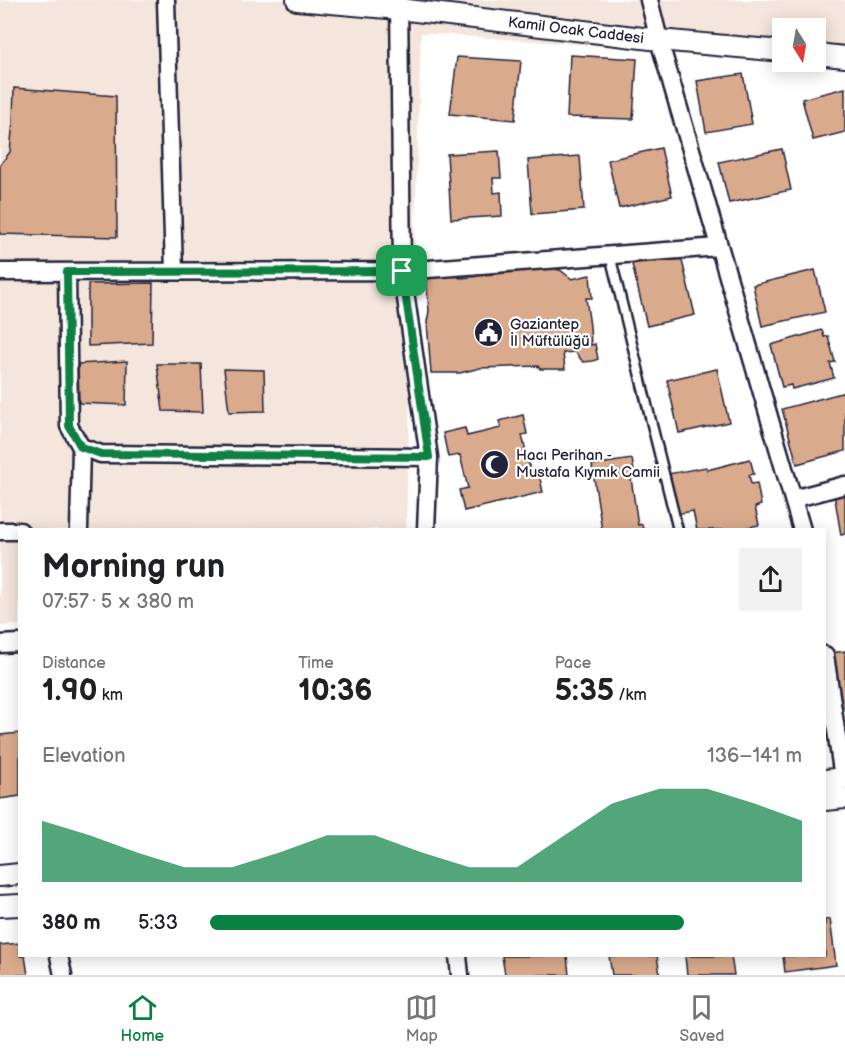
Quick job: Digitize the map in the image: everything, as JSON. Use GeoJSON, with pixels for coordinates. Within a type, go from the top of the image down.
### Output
{"type":"FeatureCollection","features":[{"type":"Feature","properties":{"kind":"street"},"geometry":{"type":"LineString","coordinates":[[166,0],[174,271]]}},
{"type":"Feature","properties":{"kind":"street","name":"Kamil Ocak Caddesi"},"geometry":{"type":"LineString","coordinates":[[297,0],[399,5],[659,40],[772,50]]}},
{"type":"Feature","properties":{"kind":"street"},"geometry":{"type":"LineString","coordinates":[[649,0],[718,247],[801,528]]}},
{"type":"Feature","properties":{"kind":"street"},"geometry":{"type":"LineString","coordinates":[[399,5],[402,271],[429,457],[426,528]]}},
{"type":"Feature","properties":{"kind":"street"},"geometry":{"type":"LineString","coordinates":[[826,55],[845,57]]}},
{"type":"Feature","properties":{"kind":"street"},"geometry":{"type":"LineString","coordinates":[[0,272],[402,271],[718,247]]}},
{"type":"Feature","properties":{"kind":"street"},"geometry":{"type":"LineString","coordinates":[[67,272],[69,426],[81,447],[79,528]]}},
{"type":"Feature","properties":{"kind":"street"},"geometry":{"type":"LineString","coordinates":[[81,447],[101,454],[429,457]]}},
{"type":"Feature","properties":{"kind":"street"},"geometry":{"type":"LineString","coordinates":[[793,499],[845,485]]}},
{"type":"Feature","properties":{"kind":"street"},"geometry":{"type":"LineString","coordinates":[[0,531],[18,531]]}},
{"type":"Feature","properties":{"kind":"street"},"geometry":{"type":"LineString","coordinates":[[0,644],[18,643]]}},
{"type":"Feature","properties":{"kind":"street"},"geometry":{"type":"LineString","coordinates":[[826,664],[838,778]]}},
{"type":"Feature","properties":{"kind":"street"},"geometry":{"type":"LineString","coordinates":[[826,800],[845,798]]}},
{"type":"Feature","properties":{"kind":"street"},"geometry":{"type":"LineString","coordinates":[[0,876],[18,874]]}},
{"type":"Feature","properties":{"kind":"street"},"geometry":{"type":"LineString","coordinates":[[0,906],[18,905]]}},
{"type":"Feature","properties":{"kind":"street"},"geometry":{"type":"LineString","coordinates":[[59,957],[63,975]]}},
{"type":"Feature","properties":{"kind":"street"},"geometry":{"type":"LineString","coordinates":[[458,957],[460,975]]}},
{"type":"Feature","properties":{"kind":"lane"},"geometry":{"type":"LineString","coordinates":[[610,255],[678,528]]}},
{"type":"Feature","properties":{"kind":"shaded area"},"geometry":{"type":"Polygon","coordinates":[[[0,0],[845,0],[845,63],[826,62],[826,18],[772,18],[772,58],[421,33],[406,528],[18,528],[18,625],[0,626],[0,0]]]}},
{"type":"Feature","properties":{"kind":"building"},"geometry":{"type":"Polygon","coordinates":[[[570,55],[637,59],[633,119],[567,117],[570,55]]]}},
{"type":"Feature","properties":{"kind":"building"},"geometry":{"type":"Polygon","coordinates":[[[457,57],[521,61],[515,120],[450,114],[457,57]]]}},
{"type":"Feature","properties":{"kind":"building"},"geometry":{"type":"Polygon","coordinates":[[[743,74],[752,124],[706,132],[697,81],[743,74]]]}},
{"type":"Feature","properties":{"kind":"building"},"geometry":{"type":"Polygon","coordinates":[[[14,88],[116,96],[117,237],[0,234],[0,165],[10,152],[14,88]]]}},
{"type":"Feature","properties":{"kind":"building"},"geometry":{"type":"Polygon","coordinates":[[[845,88],[845,132],[813,140],[802,99],[845,88]]]}},
{"type":"Feature","properties":{"kind":"building"},"geometry":{"type":"Polygon","coordinates":[[[661,148],[672,196],[619,208],[608,160],[661,148]]]}},
{"type":"Feature","properties":{"kind":"building"},"geometry":{"type":"Polygon","coordinates":[[[782,149],[791,190],[729,203],[719,162],[782,149]]]}},
{"type":"Feature","properties":{"kind":"building"},"geometry":{"type":"Polygon","coordinates":[[[499,151],[501,178],[493,178],[494,193],[501,192],[502,216],[451,219],[447,154],[499,151]]]}},
{"type":"Feature","properties":{"kind":"building"},"geometry":{"type":"Polygon","coordinates":[[[580,156],[584,210],[532,214],[528,160],[580,156]]]}},
{"type":"Feature","properties":{"kind":"building"},"geometry":{"type":"Polygon","coordinates":[[[680,252],[695,315],[647,326],[632,264],[680,252]]]}},
{"type":"Feature","properties":{"kind":"building"},"geometry":{"type":"Polygon","coordinates":[[[547,268],[560,270],[572,279],[590,275],[592,298],[586,298],[591,345],[595,344],[598,359],[583,362],[575,352],[563,353],[565,369],[540,369],[538,366],[480,368],[460,373],[431,373],[426,276],[451,272],[460,278],[547,268]]]}},
{"type":"Feature","properties":{"kind":"building"},"geometry":{"type":"Polygon","coordinates":[[[815,270],[825,312],[762,326],[753,285],[815,270]]]}},
{"type":"Feature","properties":{"kind":"building"},"geometry":{"type":"Polygon","coordinates":[[[153,283],[152,343],[88,346],[88,284],[153,283]]]}},
{"type":"Feature","properties":{"kind":"building"},"geometry":{"type":"Polygon","coordinates":[[[822,330],[824,337],[828,336],[835,362],[830,363],[834,378],[792,389],[791,385],[782,387],[771,345],[822,330]]]}},
{"type":"Feature","properties":{"kind":"building"},"geometry":{"type":"Polygon","coordinates":[[[127,361],[126,405],[79,403],[78,364],[127,361]]]}},
{"type":"Feature","properties":{"kind":"building"},"geometry":{"type":"Polygon","coordinates":[[[157,364],[201,364],[203,412],[163,411],[157,364]]]}},
{"type":"Feature","properties":{"kind":"building"},"geometry":{"type":"Polygon","coordinates":[[[224,369],[264,370],[265,411],[229,412],[224,369]]]}},
{"type":"Feature","properties":{"kind":"building"},"geometry":{"type":"Polygon","coordinates":[[[717,369],[729,422],[679,433],[667,380],[717,369]]]}},
{"type":"Feature","properties":{"kind":"building"},"geometry":{"type":"Polygon","coordinates":[[[845,392],[845,451],[797,464],[782,409],[845,392]]]}},
{"type":"Feature","properties":{"kind":"building","name":"Hacı Perihan - Mustafa Kıymık Camii"},"geometry":{"type":"Polygon","coordinates":[[[523,415],[527,434],[522,435],[531,472],[538,470],[543,492],[464,511],[459,490],[468,488],[460,455],[448,457],[443,433],[465,428],[467,436],[501,428],[499,421],[523,415]]]}},
{"type":"Feature","properties":{"kind":"building"},"geometry":{"type":"Polygon","coordinates":[[[632,459],[635,477],[631,478],[638,525],[642,524],[643,528],[602,528],[592,465],[632,459]]]}},
{"type":"Feature","properties":{"kind":"building"},"geometry":{"type":"Polygon","coordinates":[[[750,459],[754,474],[749,475],[751,484],[757,483],[761,505],[755,507],[759,525],[744,528],[697,528],[693,511],[676,514],[668,474],[706,467],[707,470],[750,459]]]}},
{"type":"Feature","properties":{"kind":"building"},"geometry":{"type":"Polygon","coordinates":[[[845,491],[845,534],[841,535],[834,493],[845,491]]]}},
{"type":"Feature","properties":{"kind":"building"},"geometry":{"type":"Polygon","coordinates":[[[845,651],[845,707],[841,707],[832,653],[845,651]]]}},
{"type":"Feature","properties":{"kind":"building"},"geometry":{"type":"Polygon","coordinates":[[[18,733],[18,796],[0,799],[0,735],[18,733]]]}},
{"type":"Feature","properties":{"kind":"building"},"geometry":{"type":"Polygon","coordinates":[[[830,919],[836,965],[785,972],[783,957],[826,957],[826,920],[830,919]]]}},
{"type":"Feature","properties":{"kind":"building"},"geometry":{"type":"Polygon","coordinates":[[[18,943],[18,957],[25,957],[28,975],[0,975],[0,945],[18,943]]]}},
{"type":"Feature","properties":{"kind":"building"},"geometry":{"type":"Polygon","coordinates":[[[502,957],[567,957],[569,975],[505,975],[502,957]]]}},
{"type":"Feature","properties":{"kind":"building"},"geometry":{"type":"Polygon","coordinates":[[[609,957],[657,957],[660,975],[612,975],[609,957]]]}},
{"type":"Feature","properties":{"kind":"building"},"geometry":{"type":"Polygon","coordinates":[[[685,957],[731,957],[734,975],[687,975],[685,957]]]}},
{"type":"Feature","properties":{"kind":"place","name":"Gaziantep İl Müftülüğü"},"geometry":{"type":"Point","coordinates":[489,333]}},
{"type":"Feature","properties":{"kind":"place","name":"Hacı Perihan - Mustafa Kıymık Camii"},"geometry":{"type":"Point","coordinates":[495,464]}},
{"type":"Feature","properties":{"kind":"route"},"geometry":{"type":"LineString","coordinates":[[402,271],[429,457],[101,454],[81,447],[69,426],[67,272],[402,271]]}}]}
